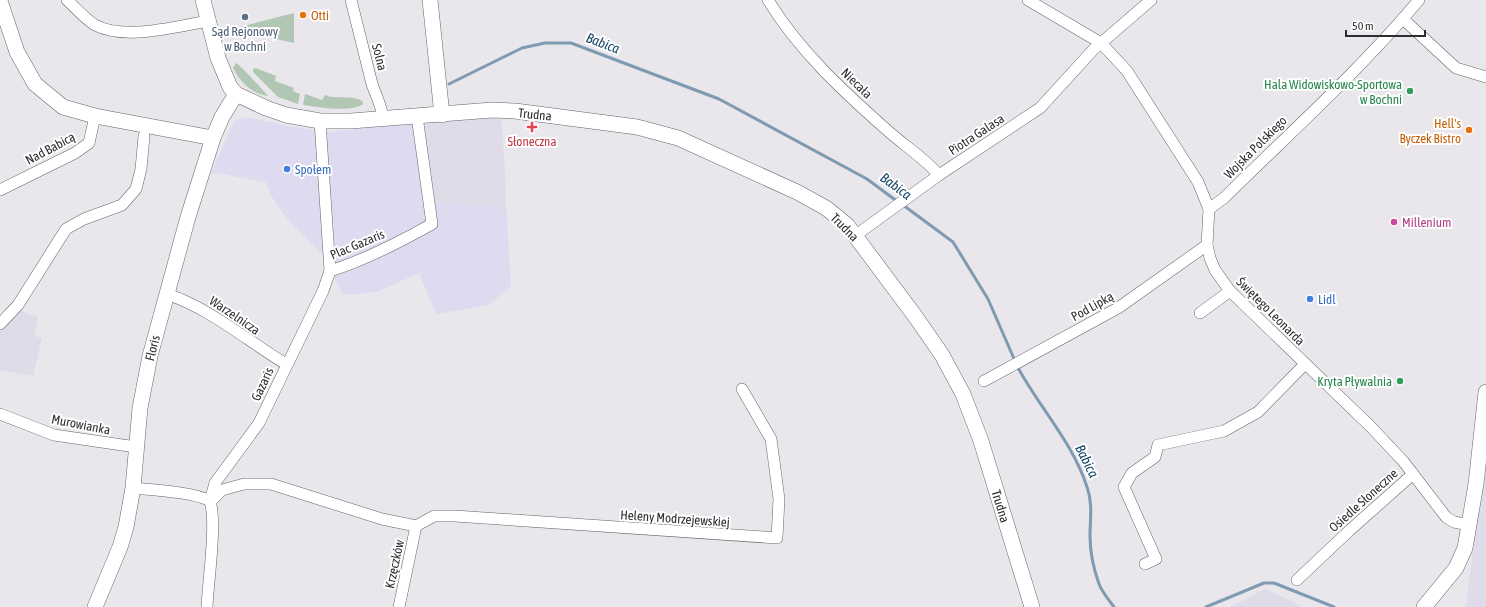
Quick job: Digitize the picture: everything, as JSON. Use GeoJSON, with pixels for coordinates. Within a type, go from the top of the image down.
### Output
{"type":"FeatureCollection","features":[{"type":"Feature","properties":{"kind":"street"},"geometry":{"type":"LineString","coordinates":[[67,0],[93,24],[105,29],[137,32],[209,21]]}},
{"type":"Feature","properties":{"kind":"street"},"geometry":{"type":"LineString","coordinates":[[203,0],[224,76],[236,94]]}},
{"type":"Feature","properties":{"kind":"street","name":"Solna"},"geometry":{"type":"LineString","coordinates":[[352,0],[373,86],[382,109],[383,119]]}},
{"type":"Feature","properties":{"kind":"street"},"geometry":{"type":"LineString","coordinates":[[430,0],[442,114]]}},
{"type":"Feature","properties":{"kind":"street","name":"Niecała"},"geometry":{"type":"LineString","coordinates":[[768,0],[790,32],[817,64],[875,119],[939,175]]}},
{"type":"Feature","properties":{"kind":"street","name":"Świętego Leonarda"},"geometry":{"type":"LineString","coordinates":[[1028,0],[1101,43],[1132,77],[1198,182],[1209,209],[1207,245],[1210,258],[1215,270],[1230,291],[1371,427],[1413,474],[1446,517],[1454,522],[1469,525]]}},
{"type":"Feature","properties":{"kind":"street","name":"Piotra Galasa"},"geometry":{"type":"LineString","coordinates":[[856,235],[939,175],[1040,108],[1101,43],[1151,0]]}},
{"type":"Feature","properties":{"kind":"street","name":"Wojska Polskiego"},"geometry":{"type":"LineString","coordinates":[[1209,209],[1230,192],[1403,19],[1419,0]]}},
{"type":"Feature","properties":{"kind":"street"},"geometry":{"type":"LineString","coordinates":[[0,1],[17,52],[35,84],[63,108],[95,116],[214,138]]}},
{"type":"Feature","properties":{"kind":"street"},"geometry":{"type":"LineString","coordinates":[[1403,19],[1456,68],[1486,77]]}},
{"type":"Feature","properties":{"kind":"street","name":"Trudna"},"geometry":{"type":"LineString","coordinates":[[236,94],[286,115],[320,122],[383,119],[492,110],[516,111],[652,130],[678,138],[797,192],[836,215],[856,235],[942,355],[963,394],[981,441],[1032,607]]}},
{"type":"Feature","properties":{"kind":"street","name":"Floris"},"geometry":{"type":"LineString","coordinates":[[95,607],[122,540],[133,488],[140,408],[150,356],[167,294],[214,138],[222,117],[236,94]]}},
{"type":"Feature","properties":{"kind":"street","name":"Nad Babicą"},"geometry":{"type":"LineString","coordinates":[[0,190],[76,153],[89,143],[95,116]]}},
{"type":"Feature","properties":{"kind":"street","name":"Plac Gazaris"},"geometry":{"type":"LineString","coordinates":[[320,122],[320,142],[330,271],[393,244],[432,224],[417,116]]}},
{"type":"Feature","properties":{"kind":"street"},"geometry":{"type":"LineString","coordinates":[[0,324],[18,305],[66,229],[84,219],[122,205],[136,189],[141,169],[144,136]]}},
{"type":"Feature","properties":{"kind":"street","name":"Pod Lipką"},"geometry":{"type":"LineString","coordinates":[[984,381],[1118,308],[1207,245]]}},
{"type":"Feature","properties":{"kind":"street","name":"Gazaris"},"geometry":{"type":"LineString","coordinates":[[210,501],[215,483],[259,423],[286,364],[323,291],[330,271]]}},
{"type":"Feature","properties":{"kind":"street"},"geometry":{"type":"LineString","coordinates":[[1200,313],[1230,291]]}},
{"type":"Feature","properties":{"kind":"street","name":"Warzelnicza"},"geometry":{"type":"LineString","coordinates":[[167,294],[189,302],[215,317],[258,347],[286,364]]}},
{"type":"Feature","properties":{"kind":"street"},"geometry":{"type":"LineString","coordinates":[[1145,564],[1156,559],[1124,487],[1132,473],[1155,457],[1158,446],[1224,431],[1258,412],[1305,364]]}},
{"type":"Feature","properties":{"kind":"street","name":"Heleny Modrzejewskiej"},"geometry":{"type":"LineString","coordinates":[[416,526],[434,516],[455,516],[777,538],[779,499],[770,439],[742,389]]}},
{"type":"Feature","properties":{"kind":"street"},"geometry":{"type":"LineString","coordinates":[[1424,607],[1451,575],[1460,561],[1465,548],[1486,392]]}},
{"type":"Feature","properties":{"kind":"street","name":"Murowianka"},"geometry":{"type":"LineString","coordinates":[[0,414],[54,435],[136,447]]}},
{"type":"Feature","properties":{"kind":"street","name":"Osiedle Słoneczne"},"geometry":{"type":"LineString","coordinates":[[1297,580],[1331,547],[1413,474]]}},
{"type":"Feature","properties":{"kind":"street"},"geometry":{"type":"LineString","coordinates":[[210,501],[222,490],[244,484],[271,484],[382,519],[416,526]]}},
{"type":"Feature","properties":{"kind":"street"},"geometry":{"type":"LineString","coordinates":[[133,488],[205,498],[210,501],[212,508],[212,530],[207,607]]}},
{"type":"Feature","properties":{"kind":"street","name":"Krzęczków"},"geometry":{"type":"LineString","coordinates":[[399,607],[416,526]]}},
{"type":"Feature","properties":{"kind":"shaded area"},"geometry":{"type":"Polygon","coordinates":[[[501,114],[506,206],[428,204],[416,123],[501,114]]]}},
{"type":"Feature","properties":{"kind":"shaded area"},"geometry":{"type":"Polygon","coordinates":[[[245,117],[299,128],[328,132],[416,123],[428,204],[506,206],[511,286],[489,305],[436,314],[419,273],[377,292],[343,295],[323,255],[288,220],[270,194],[267,183],[218,173],[211,174],[234,121],[245,117]]]}},
{"type":"Feature","properties":{"kind":"shaded area"},"geometry":{"type":"Polygon","coordinates":[[[18,310],[38,317],[34,336],[42,338],[33,376],[0,370],[0,329],[18,310]]]}},
{"type":"Feature","properties":{"kind":"shaded area"},"geometry":{"type":"Polygon","coordinates":[[[1486,444],[1486,607],[1466,607],[1470,574],[1486,444]]]}},
{"type":"Feature","properties":{"kind":"shaded area"},"geometry":{"type":"Polygon","coordinates":[[[1265,589],[1294,602],[1299,607],[1230,607],[1265,589]]]}},
{"type":"Feature","properties":{"kind":"green space"},"geometry":{"type":"Polygon","coordinates":[[[294,13],[294,43],[232,29],[294,13]]]}},
{"type":"Feature","properties":{"kind":"green space"},"geometry":{"type":"Polygon","coordinates":[[[236,63],[268,96],[252,90],[239,78],[233,68],[236,63]]]}},
{"type":"Feature","properties":{"kind":"green space"},"geometry":{"type":"Polygon","coordinates":[[[256,68],[276,76],[275,81],[294,88],[293,91],[300,94],[298,104],[278,97],[253,72],[253,69],[256,68]]]}},
{"type":"Feature","properties":{"kind":"green space"},"geometry":{"type":"Polygon","coordinates":[[[305,94],[322,100],[325,95],[355,98],[363,102],[363,104],[358,107],[343,109],[303,105],[305,94]]]}},
{"type":"Feature","properties":{"kind":"waterway","name":"Babica"},"geometry":{"type":"LineString","coordinates":[[449,84],[522,48],[545,43],[571,43],[719,99],[867,179],[898,202]]}},
{"type":"Feature","properties":{"kind":"waterway","name":"Babica"},"geometry":{"type":"LineString","coordinates":[[903,205],[953,242],[988,299],[1015,361]]}},
{"type":"Feature","properties":{"kind":"waterway","name":"Babica"},"geometry":{"type":"LineString","coordinates":[[1017,366],[1064,440],[1081,471],[1090,499],[1090,542],[1094,567],[1100,587],[1114,607]]}},
{"type":"Feature","properties":{"kind":"waterway","name":"Babica"},"geometry":{"type":"LineString","coordinates":[[1206,607],[1264,583],[1274,583],[1334,607]]}},
{"type":"Feature","properties":{"kind":"place","name":"Otti"},"geometry":{"type":"Point","coordinates":[303,15]}},
{"type":"Feature","properties":{"kind":"place","name":"Sąd Rejonowy w Bochni"},"geometry":{"type":"Point","coordinates":[245,17]}},
{"type":"Feature","properties":{"kind":"place","name":"Hala Widowiskowo-Sportowa w Bochni"},"geometry":{"type":"Point","coordinates":[1410,91]}},
{"type":"Feature","properties":{"kind":"place","name":"Słoneczna"},"geometry":{"type":"Point","coordinates":[532,127]}},
{"type":"Feature","properties":{"kind":"place","name":"Hell's Byczek Bistro"},"geometry":{"type":"Point","coordinates":[1469,130]}},
{"type":"Feature","properties":{"kind":"place","name":"Społem"},"geometry":{"type":"Point","coordinates":[287,169]}},
{"type":"Feature","properties":{"kind":"place","name":"Millenium"},"geometry":{"type":"Point","coordinates":[1394,222]}},
{"type":"Feature","properties":{"kind":"place","name":"Lidl"},"geometry":{"type":"Point","coordinates":[1310,299]}},
{"type":"Feature","properties":{"kind":"place","name":"Kryta Pływalnia"},"geometry":{"type":"Point","coordinates":[1400,381]}}]}
